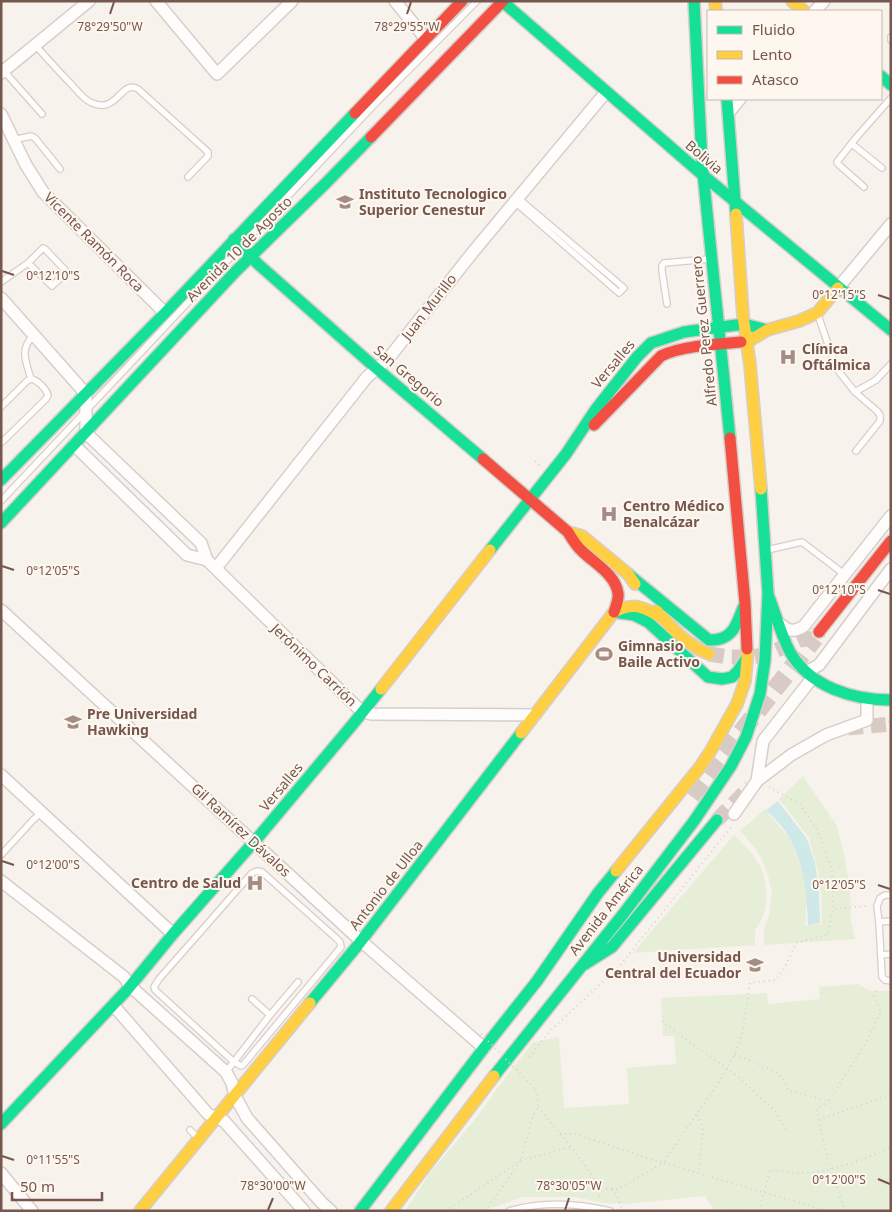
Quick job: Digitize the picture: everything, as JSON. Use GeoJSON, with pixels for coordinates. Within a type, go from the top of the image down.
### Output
{"type":"FeatureCollection","features":[{"type":"Feature","properties":{"kind":"main road","name":"Avenida 10 de Agosto"},"geometry":{"type":"LineString","coordinates":[[1,480],[165,313],[237,243],[462,1]]}},
{"type":"Feature","properties":{"kind":"main road"},"geometry":{"type":"LineString","coordinates":[[792,1],[803,10]]}},
{"type":"Feature","properties":{"kind":"main road","name":"Avenida 10 de Agosto"},"geometry":{"type":"LineString","coordinates":[[1,523],[250,258],[503,2]]}},
{"type":"Feature","properties":{"kind":"main road","name":"Bolivia"},"geometry":{"type":"LineString","coordinates":[[503,2],[734,202],[891,330]]}},
{"type":"Feature","properties":{"kind":"main road","name":"Alfredo Perez Guerrero"},"geometry":{"type":"LineString","coordinates":[[694,2],[702,162],[745,603],[747,658]]}},
{"type":"Feature","properties":{"kind":"main road"},"geometry":{"type":"LineString","coordinates":[[727,100],[744,324],[760,466],[768,593],[790,651],[795,661],[809,675],[851,696],[891,700]]}},
{"type":"Feature","properties":{"kind":"main road","name":"San Gregorio"},"geometry":{"type":"LineString","coordinates":[[237,243],[250,258],[376,369],[568,532],[577,546],[608,574],[615,583],[618,592],[614,612]]}},
{"type":"Feature","properties":{"kind":"main road"},"geometry":{"type":"LineString","coordinates":[[817,313],[838,288]]}},
{"type":"Feature","properties":{"kind":"main road","name":"Versalles"},"geometry":{"type":"LineString","coordinates":[[566,454],[661,356],[671,351],[747,342],[767,330],[817,313]]}},
{"type":"Feature","properties":{"kind":"main road","name":"Versalles"},"geometry":{"type":"LineString","coordinates":[[1,1124],[130,986],[363,712],[566,454],[596,409],[637,357],[651,344],[684,332],[744,324],[767,330]]}},
{"type":"Feature","properties":{"kind":"main road","name":"San Gregorio"},"geometry":{"type":"LineString","coordinates":[[568,532],[582,536],[628,574],[663,618],[694,647],[709,654]]}},
{"type":"Feature","properties":{"kind":"main road"},"geometry":{"type":"LineString","coordinates":[[819,632],[891,541]]}},
{"type":"Feature","properties":{"kind":"main road"},"geometry":{"type":"LineString","coordinates":[[628,574],[709,640],[720,640],[730,636],[745,603]]}},
{"type":"Feature","properties":{"kind":"main road","name":"Avenida América"},"geometry":{"type":"LineString","coordinates":[[391,1211],[527,1034],[624,913],[694,821],[721,782],[746,737],[756,709],[765,660],[768,593]]}},
{"type":"Feature","properties":{"kind":"main road"},"geometry":{"type":"LineString","coordinates":[[614,612],[628,606],[639,606],[663,618]]}},
{"type":"Feature","properties":{"kind":"main road"},"geometry":{"type":"LineString","coordinates":[[614,612],[634,615],[648,622],[708,677],[721,679],[733,677],[747,658]]}},
{"type":"Feature","properties":{"kind":"main road","name":"Antonio de Ulloa"},"geometry":{"type":"LineString","coordinates":[[140,1211],[362,941],[614,612]]}},
{"type":"Feature","properties":{"kind":"main road","name":"Avenida América"},"geometry":{"type":"LineString","coordinates":[[360,1211],[537,981],[598,893],[678,795],[710,752],[737,704],[745,681],[747,658]]}},
{"type":"Feature","properties":{"kind":"main road"},"geometry":{"type":"LineString","coordinates":[[580,967],[612,948],[718,820]]}},
{"type":"Feature","properties":{"kind":"main road"},"geometry":{"type":"LineString","coordinates":[[537,981],[604,904]]}},
{"type":"Feature","properties":{"kind":"street"},"geometry":{"type":"LineString","coordinates":[[3,72],[90,1]]}},
{"type":"Feature","properties":{"kind":"street"},"geometry":{"type":"LineString","coordinates":[[156,1],[217,74],[292,1]]}},
{"type":"Feature","properties":{"kind":"street"},"geometry":{"type":"LineString","coordinates":[[395,1],[426,39]]}},
{"type":"Feature","properties":{"kind":"street","name":"Juan Murillo"},"geometry":{"type":"LineString","coordinates":[[212,564],[367,377],[388,359],[472,252],[606,92]]}},
{"type":"Feature","properties":{"kind":"street"},"geometry":{"type":"LineString","coordinates":[[729,112],[739,100]]}},
{"type":"Feature","properties":{"kind":"street","name":"Vicente Ramón Roca"},"geometry":{"type":"LineString","coordinates":[[1,114],[26,166],[43,192],[165,313]]}},
{"type":"Feature","properties":{"kind":"street"},"geometry":{"type":"LineString","coordinates":[[838,288],[891,224]]}},
{"type":"Feature","properties":{"kind":"street"},"geometry":{"type":"LineString","coordinates":[[1,298],[86,394],[86,433]]}},
{"type":"Feature","properties":{"kind":"street","name":"Jerónimo Carrión"},"geometry":{"type":"LineString","coordinates":[[86,433],[201,543],[212,564],[363,712],[371,714],[535,715]]}},
{"type":"Feature","properties":{"kind":"street","name":"Jerónimo Carrión"},"geometry":{"type":"LineString","coordinates":[[74,445],[188,554],[212,564]]}},
{"type":"Feature","properties":{"kind":"street"},"geometry":{"type":"LineString","coordinates":[[779,623],[789,630],[803,627],[891,516]]}},
{"type":"Feature","properties":{"kind":"street"},"geometry":{"type":"LineString","coordinates":[[757,780],[763,741],[809,675],[819,665],[891,569]]}},
{"type":"Feature","properties":{"kind":"street","name":"Gil Ramírez Dávalos"},"geometry":{"type":"LineString","coordinates":[[1,610],[362,941],[484,1048]]}},
{"type":"Feature","properties":{"kind":"street"},"geometry":{"type":"LineString","coordinates":[[734,814],[757,780],[792,755],[826,735],[867,720],[867,699]]}},
{"type":"Feature","properties":{"kind":"street"},"geometry":{"type":"LineString","coordinates":[[1,775],[173,934]]}},
{"type":"Feature","properties":{"kind":"street"},"geometry":{"type":"LineString","coordinates":[[1,881],[124,977],[130,986],[226,1072],[232,1082],[235,1096],[247,1118],[331,1211]]}},
{"type":"Feature","properties":{"kind":"street"},"geometry":{"type":"LineString","coordinates":[[114,1004],[208,1114],[224,1121],[304,1211]]}},
{"type":"Feature","properties":{"kind":"street"},"geometry":{"type":"LineString","coordinates":[[1,1174],[32,1211]]}},
{"type":"Feature","properties":{"kind":"lane"},"geometry":{"type":"LineString","coordinates":[[1,501],[85,412],[237,243],[477,1]]}},
{"type":"Feature","properties":{"kind":"lane"},"geometry":{"type":"LineString","coordinates":[[35,45],[47,60],[91,103],[102,106],[110,105],[129,87],[134,86],[138,89],[208,152],[208,156],[188,177]]}},
{"type":"Feature","properties":{"kind":"lane"},"geometry":{"type":"LineString","coordinates":[[3,72],[42,114]]}},
{"type":"Feature","properties":{"kind":"lane"},"geometry":{"type":"LineString","coordinates":[[864,187],[838,164],[838,161],[891,98]]}},
{"type":"Feature","properties":{"kind":"lane"},"geometry":{"type":"LineString","coordinates":[[13,140],[31,136],[35,138],[60,169]]}},
{"type":"Feature","properties":{"kind":"lane"},"geometry":{"type":"LineString","coordinates":[[852,144],[882,168]]}},
{"type":"Feature","properties":{"kind":"lane"},"geometry":{"type":"LineString","coordinates":[[516,200],[624,288],[619,293],[516,200]]}},
{"type":"Feature","properties":{"kind":"lane"},"geometry":{"type":"LineString","coordinates":[[1,282],[28,263],[43,248],[65,272],[52,286],[28,263]]}},
{"type":"Feature","properties":{"kind":"lane"},"geometry":{"type":"LineString","coordinates":[[667,304],[662,271],[664,263],[712,258]]}},
{"type":"Feature","properties":{"kind":"lane"},"geometry":{"type":"LineString","coordinates":[[817,313],[836,368],[855,392],[880,415],[880,421],[856,451]]}},
{"type":"Feature","properties":{"kind":"lane"},"geometry":{"type":"LineString","coordinates":[[1,443],[48,395],[47,391],[35,379],[31,378],[25,360],[24,351],[29,340],[34,335]]}},
{"type":"Feature","properties":{"kind":"lane"},"geometry":{"type":"LineString","coordinates":[[855,392],[876,380],[891,364]]}},
{"type":"Feature","properties":{"kind":"lane"},"geometry":{"type":"LineString","coordinates":[[1,407],[31,378]]}},
{"type":"Feature","properties":{"kind":"lane"},"geometry":{"type":"LineString","coordinates":[[765,550],[802,542],[844,574]]}},
{"type":"Feature","properties":{"kind":"lane"},"geometry":{"type":"LineString","coordinates":[[1,855],[42,812]]}},
{"type":"Feature","properties":{"kind":"lane"},"geometry":{"type":"LineString","coordinates":[[257,871],[262,872],[336,938],[341,946],[243,1065],[241,1066],[234,1062],[155,990],[154,987],[252,872],[257,871]]}},
{"type":"Feature","properties":{"kind":"lane"},"geometry":{"type":"LineString","coordinates":[[891,895],[885,895],[880,898],[877,906],[882,978],[891,981]]}},
{"type":"Feature","properties":{"kind":"lane"},"geometry":{"type":"LineString","coordinates":[[879,922],[891,921]]}},
{"type":"Feature","properties":{"kind":"lane"},"geometry":{"type":"LineString","coordinates":[[881,955],[891,954]]}},
{"type":"Feature","properties":{"kind":"lane"},"geometry":{"type":"LineString","coordinates":[[226,1072],[298,982]]}},
{"type":"Feature","properties":{"kind":"lane"},"geometry":{"type":"LineString","coordinates":[[252,999],[270,1015]]}},
{"type":"Feature","properties":{"kind":"lane"},"geometry":{"type":"LineString","coordinates":[[190,1130],[199,1139]]}},
{"type":"Feature","properties":{"kind":"lane"},"geometry":{"type":"LineString","coordinates":[[509,1211],[538,1205],[569,1204],[610,1211]]}},
{"type":"Feature","properties":{"kind":"path"},"geometry":{"type":"LineString","coordinates":[[535,462],[540,466]]}},
{"type":"Feature","properties":{"kind":"path"},"geometry":{"type":"LineString","coordinates":[[602,1189],[618,1188],[663,1163],[719,1082],[735,1054],[742,1034],[750,983],[776,980],[796,943],[828,934],[833,909],[832,870],[817,830],[800,804],[757,780]]}},
{"type":"Feature","properties":{"kind":"path"},"geometry":{"type":"LineString","coordinates":[[833,909],[877,906]]}},
{"type":"Feature","properties":{"kind":"path"},"geometry":{"type":"LineString","coordinates":[[846,1211],[830,1169],[817,1109],[829,1101],[865,1044],[881,1012],[874,996],[882,978]]}},
{"type":"Feature","properties":{"kind":"path"},"geometry":{"type":"LineString","coordinates":[[662,1021],[728,1068],[775,1111],[788,1132]]}},
{"type":"Feature","properties":{"kind":"path"},"geometry":{"type":"LineString","coordinates":[[481,1034],[534,1088],[537,1092],[538,1108],[572,1147],[602,1189]]}},
{"type":"Feature","properties":{"kind":"path"},"geometry":{"type":"LineString","coordinates":[[735,1054],[776,1072],[781,1076],[789,1091],[829,1101]]}},
{"type":"Feature","properties":{"kind":"path"},"geometry":{"type":"LineString","coordinates":[[819,1120],[891,1094]]}},
{"type":"Feature","properties":{"kind":"path"},"geometry":{"type":"LineString","coordinates":[[485,1211],[521,1160],[533,1115],[538,1108]]}},
{"type":"Feature","properties":{"kind":"path"},"geometry":{"type":"LineString","coordinates":[[697,1115],[703,1127],[699,1173]]}},
{"type":"Feature","properties":{"kind":"path"},"geometry":{"type":"LineString","coordinates":[[560,1134],[575,1134],[663,1163],[828,1211]]}},
{"type":"Feature","properties":{"kind":"path"},"geometry":{"type":"LineString","coordinates":[[446,1211],[521,1160],[572,1147]]}},
{"type":"Feature","properties":{"kind":"path"},"geometry":{"type":"LineString","coordinates":[[759,1211],[770,1170],[800,1173],[830,1169],[891,1147]]}},
{"type":"Feature","properties":{"kind":"path"},"geometry":{"type":"LineString","coordinates":[[595,1207],[602,1189]]}},
{"type":"Feature","properties":{"kind":"path"},"geometry":{"type":"LineString","coordinates":[[612,1189],[623,1211]]}},
{"type":"Feature","properties":{"kind":"path"},"geometry":{"type":"LineString","coordinates":[[731,1211],[738,1208],[741,1211]]}},
{"type":"Feature","properties":{"kind":"green space"},"geometry":{"type":"Polygon","coordinates":[[[803,776],[837,826],[845,859],[850,891],[851,922],[855,939],[764,945],[764,928],[769,916],[772,893],[762,860],[755,848],[740,831],[765,809],[790,839],[804,876],[807,898],[805,925],[822,924],[818,872],[809,838],[779,799],[803,776]]]}},
{"type":"Feature","properties":{"kind":"green space"},"geometry":{"type":"Polygon","coordinates":[[[734,835],[757,860],[765,881],[765,907],[760,923],[755,930],[755,945],[633,953],[734,835]]]}},
{"type":"Feature","properties":{"kind":"green space","name":"Universidad Central del Ecuador"},"geometry":{"type":"Polygon","coordinates":[[[858,984],[870,991],[891,991],[891,1211],[715,1211],[705,1196],[627,1204],[604,1203],[575,1197],[523,1197],[483,1211],[405,1211],[429,1174],[477,1117],[532,1043],[559,1037],[564,1108],[629,1104],[627,1068],[676,1064],[674,1036],[663,1036],[661,998],[767,993],[768,1004],[820,999],[819,987],[858,984]]]}},
{"type":"Feature","properties":{"kind":"water"},"geometry":{"type":"Polygon","coordinates":[[[778,801],[807,839],[815,863],[819,892],[820,923],[808,925],[804,878],[797,855],[785,831],[766,810],[778,801]]]}},
{"type":"Feature","properties":{"kind":"tunnel"},"geometry":{"type":"LineString","coordinates":[[709,654],[729,657],[753,657],[768,654],[800,640],[815,638],[819,632]]}},
{"type":"Feature","properties":{"kind":"tunnel"},"geometry":{"type":"LineString","coordinates":[[691,796],[815,638]]}},
{"type":"Feature","properties":{"kind":"tunnel"},"geometry":{"type":"LineString","coordinates":[[848,728],[891,724]]}},
{"type":"Feature","properties":{"kind":"tunnel"},"geometry":{"type":"LineString","coordinates":[[717,820],[750,787]]}},
{"type":"Feature","properties":{"kind":"traffic: fast"},"geometry":{"type":"LineString","coordinates":[[694,1],[702,163],[730,438]]}},
{"type":"Feature","properties":{"kind":"traffic: fast"},"geometry":{"type":"LineString","coordinates":[[503,2],[704,176],[891,330]]}},
{"type":"Feature","properties":{"kind":"traffic: fast"},"geometry":{"type":"LineString","coordinates":[[882,77],[891,85]]}},
{"type":"Feature","properties":{"kind":"traffic: fast"},"geometry":{"type":"LineString","coordinates":[[727,100],[736,214]]}},
{"type":"Feature","properties":{"kind":"traffic: fast"},"geometry":{"type":"LineString","coordinates":[[1,480],[165,313],[355,113]]}},
{"type":"Feature","properties":{"kind":"traffic: fast"},"geometry":{"type":"LineString","coordinates":[[1,523],[236,271],[371,137]]}},
{"type":"Feature","properties":{"kind":"traffic: fast"},"geometry":{"type":"LineString","coordinates":[[234,239],[258,264],[483,459]]}},
{"type":"Feature","properties":{"kind":"traffic: fast"},"geometry":{"type":"LineString","coordinates":[[490,550],[566,454],[596,409],[637,357],[651,343],[684,332],[744,324],[767,330]]}},
{"type":"Feature","properties":{"kind":"traffic: fast"},"geometry":{"type":"LineString","coordinates":[[494,1076],[624,913],[694,821],[731,766],[746,737],[760,694],[765,660],[768,593],[761,489]]}},
{"type":"Feature","properties":{"kind":"traffic: fast"},"geometry":{"type":"LineString","coordinates":[[628,574],[709,640],[717,640],[728,635],[735,626],[743,608]]}},
{"type":"Feature","properties":{"kind":"traffic: fast"},"geometry":{"type":"LineString","coordinates":[[769,597],[790,652],[809,674],[821,683],[848,694],[891,700]]}},
{"type":"Feature","properties":{"kind":"traffic: fast"},"geometry":{"type":"LineString","coordinates":[[614,612],[634,615],[648,622],[708,677],[722,679],[732,677],[746,659]]}},
{"type":"Feature","properties":{"kind":"traffic: fast"},"geometry":{"type":"LineString","coordinates":[[1,1124],[127,990],[173,934],[260,835],[381,689]]}},
{"type":"Feature","properties":{"kind":"traffic: fast"},"geometry":{"type":"LineString","coordinates":[[310,1003],[358,945],[521,733]]}},
{"type":"Feature","properties":{"kind":"traffic: fast"},"geometry":{"type":"LineString","coordinates":[[585,964],[612,947],[717,820]]}},
{"type":"Feature","properties":{"kind":"traffic: fast"},"geometry":{"type":"LineString","coordinates":[[360,1211],[537,981],[598,893],[616,871]]}},
{"type":"Feature","properties":{"kind":"traffic: slow"},"geometry":{"type":"LineString","coordinates":[[715,1],[716,10]]}},
{"type":"Feature","properties":{"kind":"traffic: slow"},"geometry":{"type":"LineString","coordinates":[[792,1],[803,10]]}},
{"type":"Feature","properties":{"kind":"traffic: slow"},"geometry":{"type":"LineString","coordinates":[[736,214],[743,316],[750,365],[761,489]]}},
{"type":"Feature","properties":{"kind":"traffic: slow"},"geometry":{"type":"LineString","coordinates":[[741,342],[747,342],[767,330],[799,321],[817,313],[838,288]]}},
{"type":"Feature","properties":{"kind":"traffic: slow"},"geometry":{"type":"LineString","coordinates":[[568,532],[582,536],[628,574],[635,584]]}},
{"type":"Feature","properties":{"kind":"traffic: slow"},"geometry":{"type":"LineString","coordinates":[[381,689],[490,550]]}},
{"type":"Feature","properties":{"kind":"traffic: slow"},"geometry":{"type":"LineString","coordinates":[[521,733],[614,612],[634,606],[663,618]]}},
{"type":"Feature","properties":{"kind":"traffic: slow"},"geometry":{"type":"LineString","coordinates":[[657,611],[680,636],[709,654]]}},
{"type":"Feature","properties":{"kind":"traffic: slow"},"geometry":{"type":"LineString","coordinates":[[616,871],[710,752],[737,704],[745,681],[747,649]]}},
{"type":"Feature","properties":{"kind":"traffic: slow"},"geometry":{"type":"LineString","coordinates":[[140,1211],[310,1003]]}},
{"type":"Feature","properties":{"kind":"traffic: slow"},"geometry":{"type":"LineString","coordinates":[[391,1211],[494,1076]]}},
{"type":"Feature","properties":{"kind":"traffic: jam"},"geometry":{"type":"LineString","coordinates":[[355,113],[462,1]]}},
{"type":"Feature","properties":{"kind":"traffic: jam"},"geometry":{"type":"LineString","coordinates":[[371,137],[503,1]]}},
{"type":"Feature","properties":{"kind":"traffic: jam"},"geometry":{"type":"LineString","coordinates":[[594,425],[661,356],[689,348],[741,342]]}},
{"type":"Feature","properties":{"kind":"traffic: jam"},"geometry":{"type":"LineString","coordinates":[[730,438],[745,603],[747,649]]}},
{"type":"Feature","properties":{"kind":"traffic: jam"},"geometry":{"type":"LineString","coordinates":[[483,459],[568,532],[580,549],[609,575],[618,593],[614,612]]}},
{"type":"Feature","properties":{"kind":"traffic: jam"},"geometry":{"type":"LineString","coordinates":[[819,632],[891,541]]}},
{"type":"Feature","properties":{"kind":"place","name":"Instituto Tecnologico Superior Cenestur"},"geometry":{"type":"Point","coordinates":[345,202]}},
{"type":"Feature","properties":{"kind":"place","name":"Clínica Oftálmica"},"geometry":{"type":"Point","coordinates":[788,357]}},
{"type":"Feature","properties":{"kind":"place","name":"Centro Médico Benalcázar"},"geometry":{"type":"Point","coordinates":[609,514]}},
{"type":"Feature","properties":{"kind":"place","name":"Gimnasio Baile Activo"},"geometry":{"type":"Point","coordinates":[604,654]}},
{"type":"Feature","properties":{"kind":"place","name":"Pre Universidad Hawking"},"geometry":{"type":"Point","coordinates":[73,722]}},
{"type":"Feature","properties":{"kind":"place","name":"Centro de Salud"},"geometry":{"type":"Point","coordinates":[255,883]}},
{"type":"Feature","properties":{"kind":"place","name":"Universidad Central del Ecuador"},"geometry":{"type":"Point","coordinates":[755,965]}}]}
